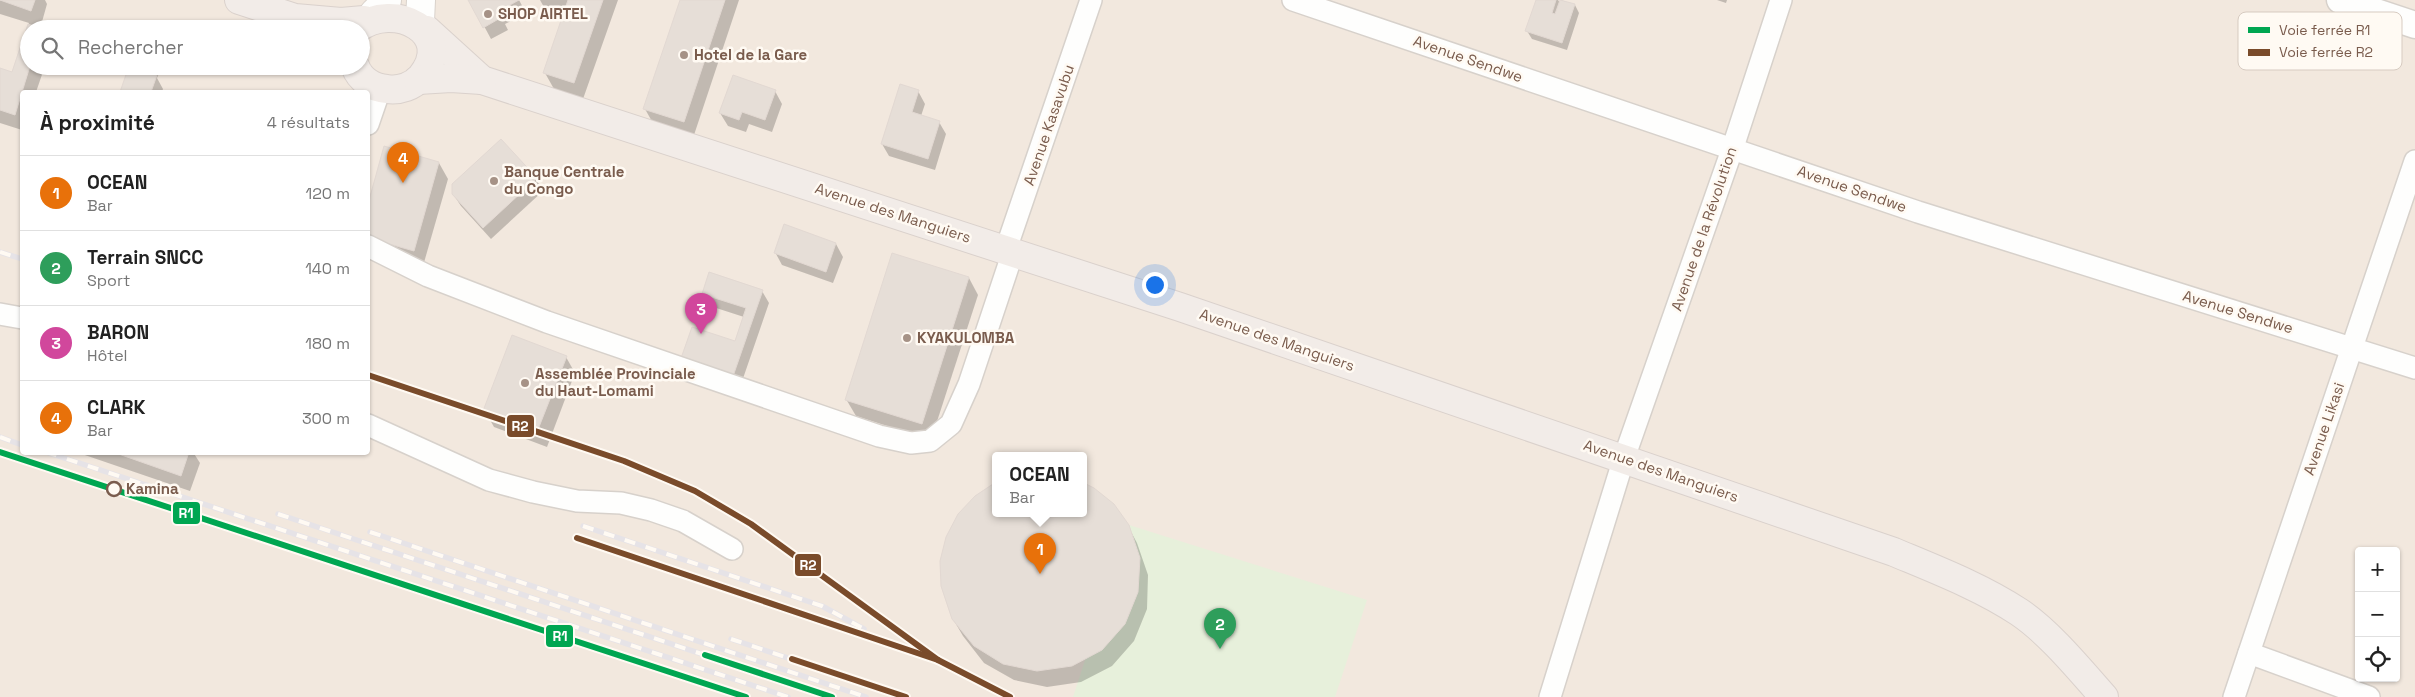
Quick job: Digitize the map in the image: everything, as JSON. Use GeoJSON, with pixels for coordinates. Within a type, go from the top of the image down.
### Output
{"type":"FeatureCollection","features":[{"type":"Feature","properties":{"kind":"highway","name":"Avenue des Manguiers"},"geometry":{"type":"LineString","coordinates":[[239,0],[291,20]]}},
{"type":"Feature","properties":{"kind":"highway","name":"Avenue des Manguiers"},"geometry":{"type":"LineString","coordinates":[[351,20],[386,10],[398,10],[422,17],[482,80],[1010,251],[1624,458],[1894,552],[1993,596],[2021,614],[2068,657],[2104,697]]}},
{"type":"Feature","properties":{"kind":"highway"},"geometry":{"type":"LineString","coordinates":[[361,75],[370,85],[380,89],[406,88],[418,80],[426,70],[431,57],[431,43],[422,17]]}},
{"type":"Feature","properties":{"kind":"highway"},"geometry":{"type":"LineString","coordinates":[[418,80],[451,78],[482,80]]}},
{"type":"Feature","properties":{"kind":"street","name":"Avenue Kasavubu"},"geometry":{"type":"LineString","coordinates":[[370,247],[428,276],[547,322],[652,357],[695,374],[878,436],[911,443],[930,442],[951,424],[969,384],[1091,0]]}},
{"type":"Feature","properties":{"kind":"street","name":"Avenue Sendwe"},"geometry":{"type":"LineString","coordinates":[[1293,0],[1733,147],[1918,212],[2415,368]]}},
{"type":"Feature","properties":{"kind":"street","name":"Avenue de la Révolution"},"geometry":{"type":"LineString","coordinates":[[1550,697],[1624,458],[1733,147],[1781,0]]}},
{"type":"Feature","properties":{"kind":"street"},"geometry":{"type":"LineString","coordinates":[[2340,0],[2376,12]]}},
{"type":"Feature","properties":{"kind":"street"},"geometry":{"type":"LineString","coordinates":[[2402,21],[2415,25]]}},
{"type":"Feature","properties":{"kind":"street"},"geometry":{"type":"LineString","coordinates":[[370,118],[380,89]]}},
{"type":"Feature","properties":{"kind":"street","name":"Avenue Likasi"},"geometry":{"type":"LineString","coordinates":[[2234,697],[2415,161]]}},
{"type":"Feature","properties":{"kind":"street"},"geometry":{"type":"LineString","coordinates":[[0,314],[20,318]]}},
{"type":"Feature","properties":{"kind":"street"},"geometry":{"type":"LineString","coordinates":[[370,426],[489,480],[568,499],[621,503],[651,510],[683,522],[732,549]]}},
{"type":"Feature","properties":{"kind":"street"},"geometry":{"type":"LineString","coordinates":[[2249,653],[2369,697]]}},
{"type":"Feature","properties":{"kind":"shaded area"},"geometry":{"type":"Polygon","coordinates":[[[0,0],[2415,0],[2415,697],[0,697],[0,0]]]}},
{"type":"Feature","properties":{"kind":"green space"},"geometry":{"type":"Polygon","coordinates":[[[1129,525],[1367,600],[1335,697],[1073,697],[1129,525]]]}},
{"type":"Feature","properties":{"kind":"building"},"geometry":{"type":"Polygon","coordinates":[[[0,0],[35,0],[31,11],[0,0]]]}},
{"type":"Feature","properties":{"kind":"building","name":"SHOP AIRTEL"},"geometry":{"type":"Polygon","coordinates":[[[468,0],[519,0],[499,11],[502,17],[483,28],[468,0]]]}},
{"type":"Feature","properties":{"kind":"building"},"geometry":{"type":"Polygon","coordinates":[[[568,0],[603,0],[574,83],[543,73],[568,0]]]}},
{"type":"Feature","properties":{"kind":"building","name":"Hotel de la Gare"},"geometry":{"type":"Polygon","coordinates":[[[680,0],[725,0],[684,122],[643,109],[680,0]]]}},
{"type":"Feature","properties":{"kind":"building"},"geometry":{"type":"Polygon","coordinates":[[[1536,0],[1556,0],[1552,13],[1555,14],[1560,0],[1575,4],[1562,43],[1525,31],[1536,0]]]}},
{"type":"Feature","properties":{"kind":"building"},"geometry":{"type":"Polygon","coordinates":[[[20,48],[20,75],[27,75],[23,90],[20,90],[20,99],[15,115],[0,110],[0,68],[12,72],[20,48]]]}},
{"type":"Feature","properties":{"kind":"building"},"geometry":{"type":"Polygon","coordinates":[[[126,75],[157,75],[152,90],[121,90],[126,75]]]}},
{"type":"Feature","properties":{"kind":"building"},"geometry":{"type":"Polygon","coordinates":[[[733,75],[776,90],[765,120],[742,112],[739,120],[719,113],[733,75]]]}},
{"type":"Feature","properties":{"kind":"building"},"geometry":{"type":"Polygon","coordinates":[[[900,84],[919,90],[912,112],[940,121],[928,159],[881,144],[900,84]]]}},
{"type":"Feature","properties":{"kind":"building","name":"Banque Centrale du Congo"},"geometry":{"type":"Polygon","coordinates":[[[501,139],[537,178],[483,228],[452,194],[452,184],[501,139]]]}},
{"type":"Feature","properties":{"kind":"building"},"geometry":{"type":"Polygon","coordinates":[[[384,146],[439,162],[414,251],[370,239],[370,197],[384,146]]]}},
{"type":"Feature","properties":{"kind":"building"},"geometry":{"type":"Polygon","coordinates":[[[784,224],[836,243],[826,272],[774,253],[784,224]]]}},
{"type":"Feature","properties":{"kind":"building","name":"KYAKULOMBA"},"geometry":{"type":"Polygon","coordinates":[[[892,253],[969,277],[922,424],[845,400],[892,253]]]}},
{"type":"Feature","properties":{"kind":"building"},"geometry":{"type":"Polygon","coordinates":[[[709,272],[763,290],[731,382],[679,364],[692,327],[735,341],[746,308],[702,294],[709,272]]]}},
{"type":"Feature","properties":{"kind":"building","name":"Assemblée Provinciale du Haut-Lomami"},"geometry":{"type":"Polygon","coordinates":[[[512,335],[567,356],[537,432],[483,411],[512,335]]]}},
{"type":"Feature","properties":{"kind":"building"},"geometry":{"type":"Polygon","coordinates":[[[122,455],[188,455],[181,476],[122,455]]]}},
{"type":"Feature","properties":{"kind":"building"},"geometry":{"type":"Polygon","coordinates":[[[1087,484],[1114,504],[1129,525],[1140,558],[1138,592],[1125,624],[1102,650],[1072,666],[1037,671],[1003,664],[974,646],[952,619],[941,586],[940,561],[946,537],[958,514],[975,496],[992,485],[992,517],[1087,517],[1087,484]]]}},
{"type":"Feature","properties":{"kind":"railway"},"geometry":{"type":"LineString","coordinates":[[0,252],[20,258]]}},
{"type":"Feature","properties":{"kind":"railway"},"geometry":{"type":"LineString","coordinates":[[370,376],[624,461],[695,491],[751,524],[938,660]]}},
{"type":"Feature","properties":{"kind":"railway"},"geometry":{"type":"LineString","coordinates":[[0,437],[20,444]]}},
{"type":"Feature","properties":{"kind":"railway"},"geometry":{"type":"LineString","coordinates":[[55,455],[788,697]]}},
{"type":"Feature","properties":{"kind":"railway"},"geometry":{"type":"LineString","coordinates":[[278,514],[832,697]]}},
{"type":"Feature","properties":{"kind":"railway"},"geometry":{"type":"LineString","coordinates":[[583,526],[822,606],[864,629]]}},
{"type":"Feature","properties":{"kind":"railway"},"geometry":{"type":"LineString","coordinates":[[370,532],[866,697]]}},
{"type":"Feature","properties":{"kind":"railway"},"geometry":{"type":"LineString","coordinates":[[577,538],[938,660],[1010,697]]}},
{"type":"Feature","properties":{"kind":"railway"},"geometry":{"type":"LineString","coordinates":[[731,639],[906,697]]}},
{"type":"Feature","properties":{"kind":"rail line","name":"R2"},"geometry":{"type":"LineString","coordinates":[[370,376],[624,461],[695,491],[751,524],[938,660]]}},
{"type":"Feature","properties":{"kind":"rail line","name":"R1"},"geometry":{"type":"LineString","coordinates":[[0,452],[746,697]]}},
{"type":"Feature","properties":{"kind":"rail line","name":"R2"},"geometry":{"type":"LineString","coordinates":[[577,538],[938,660],[1010,697]]}},
{"type":"Feature","properties":{"kind":"rail line","name":"R1"},"geometry":{"type":"LineString","coordinates":[[705,655],[832,697]]}},
{"type":"Feature","properties":{"kind":"rail line","name":"R2"},"geometry":{"type":"LineString","coordinates":[[792,659],[906,697]]}},
{"type":"Feature","properties":{"kind":"place","name":"SHOP AIRTEL"},"geometry":{"type":"Point","coordinates":[488,14]}},
{"type":"Feature","properties":{"kind":"place","name":"Hotel de la Gare"},"geometry":{"type":"Point","coordinates":[684,55]}},
{"type":"Feature","properties":{"kind":"place","name":"Banque Centrale du Congo"},"geometry":{"type":"Point","coordinates":[494,181]}},
{"type":"Feature","properties":{"kind":"place","name":"CLARK"},"geometry":{"type":"Point","coordinates":[403,183]}},
{"type":"Feature","properties":{"kind":"place","name":"BARON"},"geometry":{"type":"Point","coordinates":[701,334]}},
{"type":"Feature","properties":{"kind":"place","name":"KYAKULOMBA"},"geometry":{"type":"Point","coordinates":[907,338]}},
{"type":"Feature","properties":{"kind":"place","name":"Assemblée Provinciale du Haut-Lomami"},"geometry":{"type":"Point","coordinates":[525,383]}},
{"type":"Feature","properties":{"kind":"place","name":"Kamina"},"geometry":{"type":"Point","coordinates":[114,489]}},
{"type":"Feature","properties":{"kind":"place","name":"OCEAN"},"geometry":{"type":"Point","coordinates":[1040,574]}},
{"type":"Feature","properties":{"kind":"place","name":"Terrain SNCC"},"geometry":{"type":"Point","coordinates":[1220,649]}}]}
